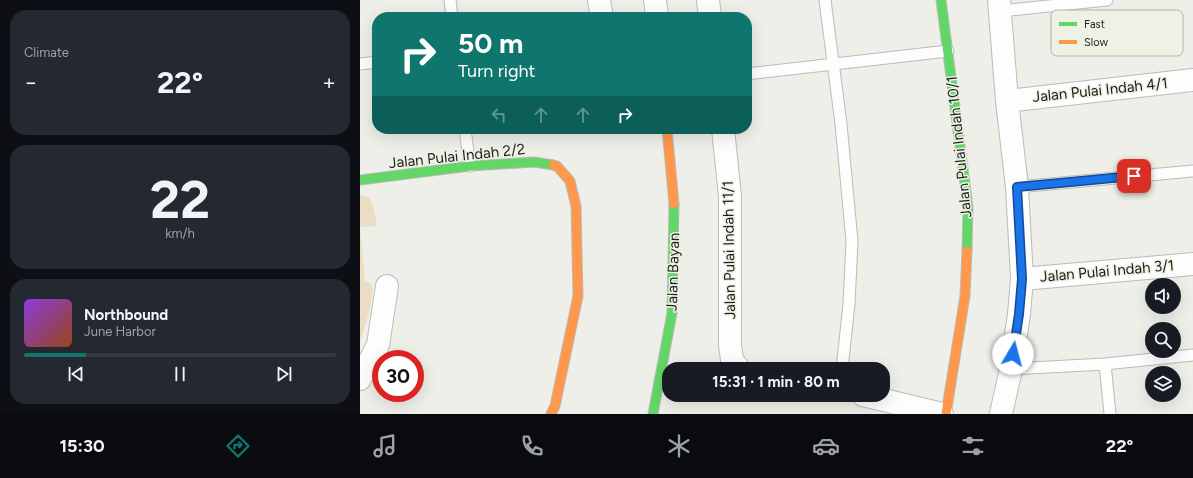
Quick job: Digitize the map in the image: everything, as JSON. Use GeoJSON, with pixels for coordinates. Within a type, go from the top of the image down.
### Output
{"type":"FeatureCollection","features":[{"type":"Feature","properties":{"kind":"street"},"geometry":{"type":"LineString","coordinates":[[599,0],[601,12]]}},
{"type":"Feature","properties":{"kind":"street"},"geometry":{"type":"LineString","coordinates":[[655,0],[656,12]]}},
{"type":"Feature","properties":{"kind":"street"},"geometry":{"type":"LineString","coordinates":[[708,0],[709,12]]}},
{"type":"Feature","properties":{"kind":"street","name":"Jalan Pulai Indah 10/1"},"geometry":{"type":"LineString","coordinates":[[941,0],[968,207],[965,296],[946,414]]}},
{"type":"Feature","properties":{"kind":"street"},"geometry":{"type":"LineString","coordinates":[[1000,5],[1007,101],[1017,187],[1022,279],[1019,314],[1011,369],[1001,414]]}},
{"type":"Feature","properties":{"kind":"street","name":"Jalan Pulai Indah 4/1"},"geometry":{"type":"LineString","coordinates":[[1007,101],[1193,80]]}},
{"type":"Feature","properties":{"kind":"street","name":"Jalan Bayan"},"geometry":{"type":"LineString","coordinates":[[653,414],[672,313],[675,210],[667,134]]}},
{"type":"Feature","properties":{"kind":"street","name":"Jalan Pulai Indah 11/1"},"geometry":{"type":"LineString","coordinates":[[724,134],[730,196],[730,345],[734,362]]}},
{"type":"Feature","properties":{"kind":"street","name":"Jalan Pulai Indah 2/2"},"geometry":{"type":"LineString","coordinates":[[360,180],[470,166],[534,162],[557,166],[570,181],[576,206],[578,296],[555,406],[551,414]]}},
{"type":"Feature","properties":{"kind":"street","name":"Jalan Pulai Indah 3/1"},"geometry":{"type":"LineString","coordinates":[[1022,279],[1193,264]]}},
{"type":"Feature","properties":{"kind":"street"},"geometry":{"type":"LineString","coordinates":[[360,379],[378,345],[387,286]]}},
{"type":"Feature","properties":{"kind":"street"},"geometry":{"type":"LineString","coordinates":[[890,401],[942,414]]}},
{"type":"Feature","properties":{"kind":"lane"},"geometry":{"type":"LineString","coordinates":[[450,0],[451,12]]}},
{"type":"Feature","properties":{"kind":"lane"},"geometry":{"type":"LineString","coordinates":[[825,0],[832,64],[841,124],[852,241],[849,304],[843,362]]}},
{"type":"Feature","properties":{"kind":"lane"},"geometry":{"type":"LineString","coordinates":[[1000,5],[1106,0]]}},
{"type":"Feature","properties":{"kind":"lane"},"geometry":{"type":"LineString","coordinates":[[752,73],[948,51]]}},
{"type":"Feature","properties":{"kind":"lane"},"geometry":{"type":"LineString","coordinates":[[360,64],[372,63]]}},
{"type":"Feature","properties":{"kind":"lane"},"geometry":{"type":"LineString","coordinates":[[467,134],[470,166]]}},
{"type":"Feature","properties":{"kind":"lane"},"geometry":{"type":"LineString","coordinates":[[1017,187],[1193,171]]}},
{"type":"Feature","properties":{"kind":"lane"},"geometry":{"type":"LineString","coordinates":[[1011,369],[1105,364],[1193,355]]}},
{"type":"Feature","properties":{"kind":"lane"},"geometry":{"type":"LineString","coordinates":[[1105,364],[1110,414]]}},
{"type":"Feature","properties":{"kind":"shaded area"},"geometry":{"type":"Polygon","coordinates":[[[360,195],[369,198],[373,205],[377,226],[360,227],[360,195]]]}},
{"type":"Feature","properties":{"kind":"shaded area"},"geometry":{"type":"Polygon","coordinates":[[[360,227],[365,281],[370,283],[373,290],[368,316],[360,342],[360,227]]]}},
{"type":"Feature","properties":{"kind":"traffic: fast"},"geometry":{"type":"LineString","coordinates":[[941,0],[968,207],[967,251]]}},
{"type":"Feature","properties":{"kind":"traffic: fast"},"geometry":{"type":"LineString","coordinates":[[360,180],[470,166],[534,162],[553,165]]}},
{"type":"Feature","properties":{"kind":"traffic: fast"},"geometry":{"type":"LineString","coordinates":[[653,414],[672,313],[674,204]]}},
{"type":"Feature","properties":{"kind":"traffic: slow"},"geometry":{"type":"LineString","coordinates":[[667,134],[674,204]]}},
{"type":"Feature","properties":{"kind":"traffic: slow"},"geometry":{"type":"LineString","coordinates":[[551,414],[555,406],[578,296],[576,206],[570,181],[557,166],[553,165]]}},
{"type":"Feature","properties":{"kind":"traffic: slow"},"geometry":{"type":"LineString","coordinates":[[946,414],[965,296],[967,251]]}},
{"type":"Feature","properties":{"kind":"route"},"geometry":{"type":"LineString","coordinates":[[1013,354],[1022,279],[1017,187],[1134,176]]}}]}
